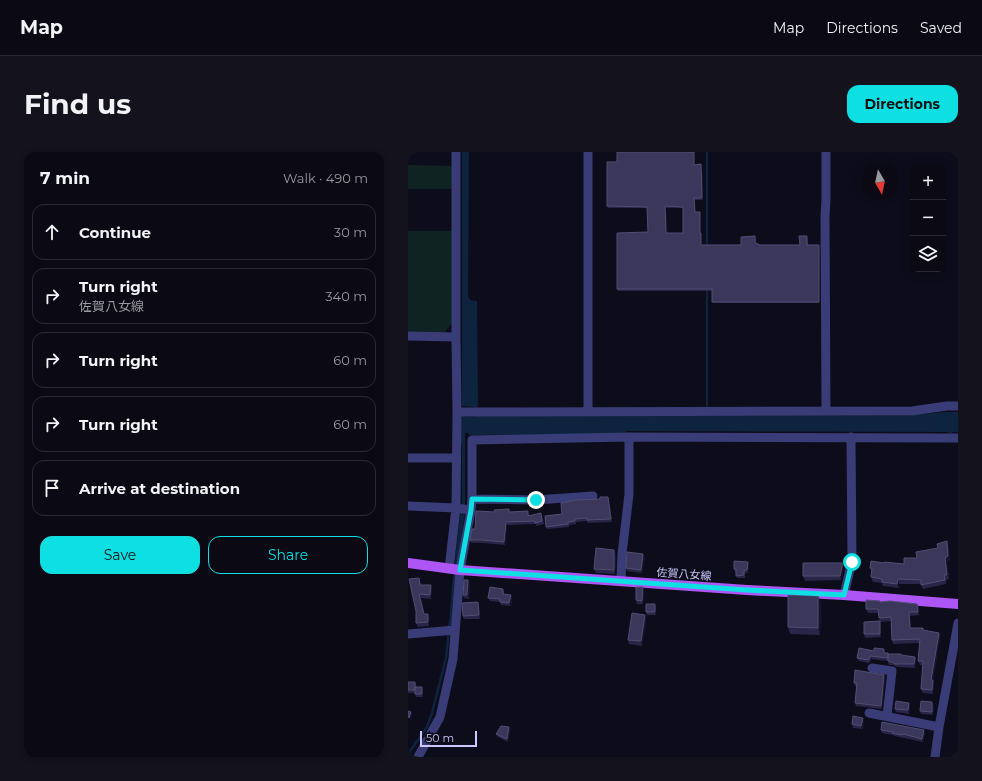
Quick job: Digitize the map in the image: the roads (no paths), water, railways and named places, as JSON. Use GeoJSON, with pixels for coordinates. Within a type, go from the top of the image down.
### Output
{"type":"FeatureCollection","features":[{"type":"Feature","properties":{"kind":"main road","name":"佐賀八女線"},"geometry":{"type":"LineString","coordinates":[[408,563],[460,570],[747,590],[844,595],[958,604]]}},
{"type":"Feature","properties":{"kind":"street"},"geometry":{"type":"LineString","coordinates":[[449,569],[456,508],[456,152]]}},
{"type":"Feature","properties":{"kind":"street"},"geometry":{"type":"LineString","coordinates":[[588,152],[588,412]]}},
{"type":"Feature","properties":{"kind":"street"},"geometry":{"type":"LineString","coordinates":[[826,152],[826,411]]}},
{"type":"Feature","properties":{"kind":"street"},"geometry":{"type":"LineString","coordinates":[[408,336],[456,336]]}},
{"type":"Feature","properties":{"kind":"street"},"geometry":{"type":"LineString","coordinates":[[457,412],[912,411],[958,406]]}},
{"type":"Feature","properties":{"kind":"street"},"geometry":{"type":"LineString","coordinates":[[621,581],[622,554],[629,494],[629,437]]}},
{"type":"Feature","properties":{"kind":"street"},"geometry":{"type":"LineString","coordinates":[[422,757],[440,717],[453,659],[460,570],[472,499],[472,440],[629,437],[958,438]]}},
{"type":"Feature","properties":{"kind":"street"},"geometry":{"type":"LineString","coordinates":[[844,595],[852,562],[851,437]]}},
{"type":"Feature","properties":{"kind":"street"},"geometry":{"type":"LineString","coordinates":[[408,458],[456,458]]}},
{"type":"Feature","properties":{"kind":"street"},"geometry":{"type":"LineString","coordinates":[[472,499],[536,500],[592,496]]}},
{"type":"Feature","properties":{"kind":"street"},"geometry":{"type":"LineString","coordinates":[[408,506],[471,510]]}},
{"type":"Feature","properties":{"kind":"street"},"geometry":{"type":"LineString","coordinates":[[935,757],[958,623]]}},
{"type":"Feature","properties":{"kind":"street"},"geometry":{"type":"LineString","coordinates":[[408,634],[455,630]]}},
{"type":"Feature","properties":{"kind":"street"},"geometry":{"type":"LineString","coordinates":[[872,668],[892,671],[887,716]]}},
{"type":"Feature","properties":{"kind":"street"},"geometry":{"type":"LineString","coordinates":[[869,713],[939,727]]}},
{"type":"Feature","properties":{"kind":"water"},"geometry":{"type":"Polygon","coordinates":[[[462,152],[469,152],[468,296],[470,300],[477,301],[477,408],[462,406],[462,152]]]}},
{"type":"Feature","properties":{"kind":"water"},"geometry":{"type":"Polygon","coordinates":[[[706,152],[708,152],[708,407],[706,407],[706,152]]]}},
{"type":"Feature","properties":{"kind":"water"},"geometry":{"type":"Polygon","coordinates":[[[958,412],[958,432],[626,431],[622,434],[469,435],[468,433],[465,433],[465,513],[456,576],[452,625],[449,624],[452,585],[462,505],[461,416],[905,416],[958,412]]]}},
{"type":"Feature","properties":{"kind":"waterway"},"geometry":{"type":"LineString","coordinates":[[408,754],[427,727],[432,713],[446,658],[450,622]]}}]}
